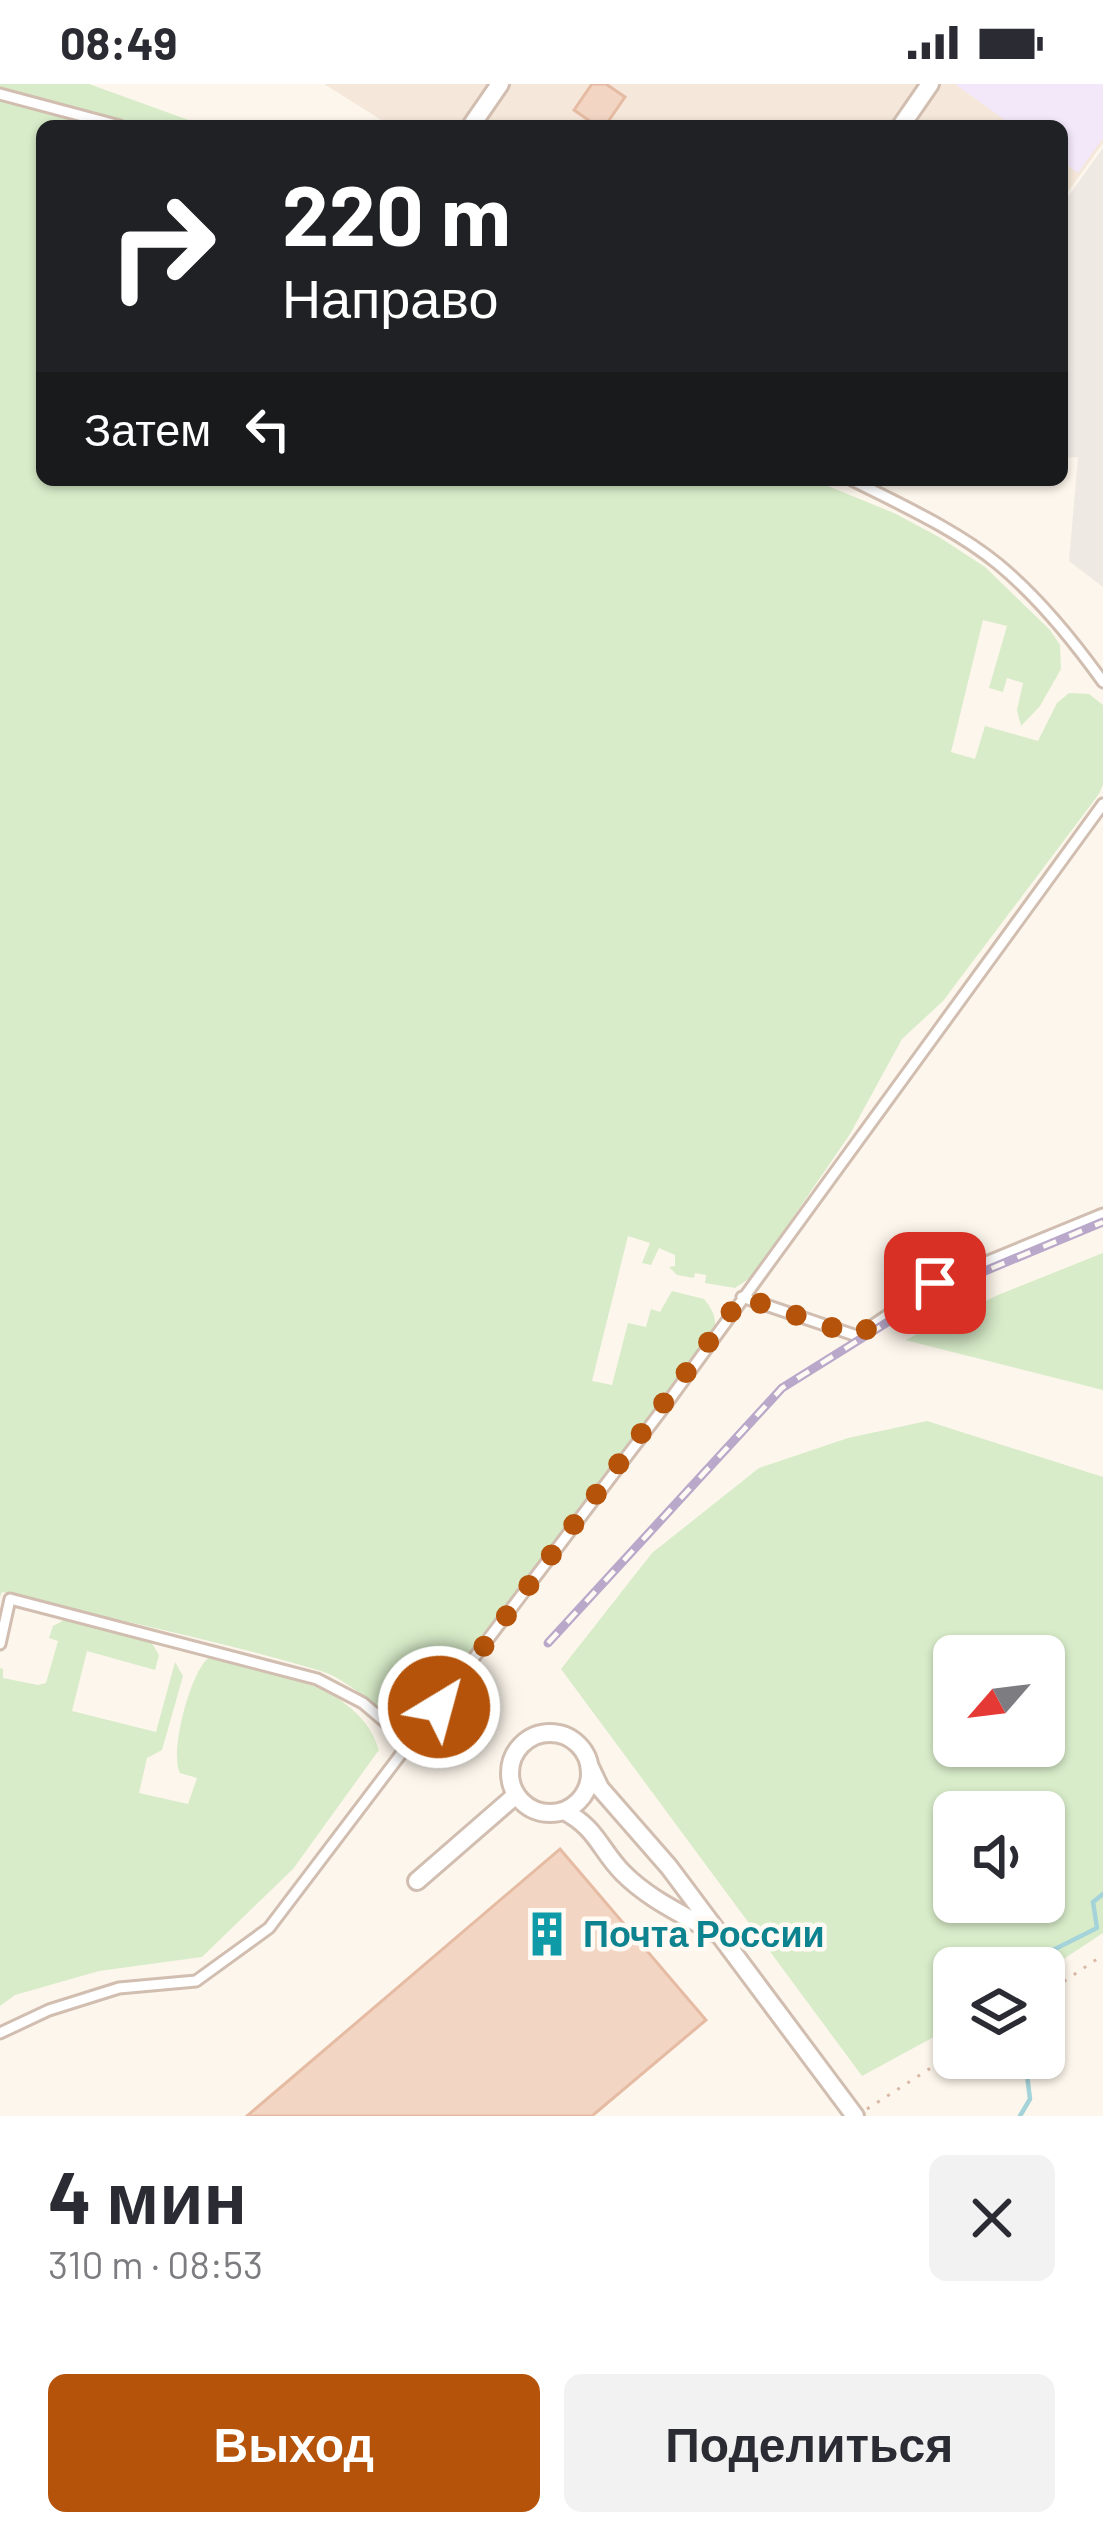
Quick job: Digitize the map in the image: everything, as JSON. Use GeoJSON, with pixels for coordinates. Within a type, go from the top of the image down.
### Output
{"type":"FeatureCollection","features":[{"type":"Feature","properties":{"kind":"street"},"geometry":{"type":"LineString","coordinates":[[475,120],[500,84]]}},
{"type":"Feature","properties":{"kind":"street"},"geometry":{"type":"LineString","coordinates":[[905,120],[930,84]]}},
{"type":"Feature","properties":{"kind":"street"},"geometry":{"type":"LineString","coordinates":[[724,1938],[662,1906],[621,1871],[587,1823],[565,1811],[538,1811],[516,1795],[510,1770],[520,1747],[541,1734],[554,1733],[576,1743],[600,1788],[669,1867],[724,1938],[855,2116]]}},
{"type":"Feature","properties":{"kind":"street"},"geometry":{"type":"LineString","coordinates":[[565,1811],[585,1793],[590,1767]]}},
{"type":"Feature","properties":{"kind":"street"},"geometry":{"type":"LineString","coordinates":[[417,1880],[516,1795]]}},
{"type":"Feature","properties":{"kind":"lane"},"geometry":{"type":"LineString","coordinates":[[0,94],[98,120]]}},
{"type":"Feature","properties":{"kind":"lane"},"geometry":{"type":"LineString","coordinates":[[864,486],[934,522],[997,563],[1048,613],[1103,682]]}},
{"type":"Feature","properties":{"kind":"lane"},"geometry":{"type":"LineString","coordinates":[[0,2033],[49,2009],[119,1988],[196,1981],[269,1928],[411,1744],[1103,804]]}},
{"type":"Feature","properties":{"kind":"lane"},"geometry":{"type":"LineString","coordinates":[[742,1297],[857,1336],[935,1283],[1103,1214]]}},
{"type":"Feature","properties":{"kind":"lane"},"geometry":{"type":"LineString","coordinates":[[0,1644],[10,1599],[317,1678],[363,1703],[411,1744]]}},
{"type":"Feature","properties":{"kind":"path"},"geometry":{"type":"LineString","coordinates":[[1065,1981],[1103,1955]]}},
{"type":"Feature","properties":{"kind":"path"},"geometry":{"type":"LineString","coordinates":[[855,2116],[933,2066]]}},
{"type":"Feature","properties":{"kind":"shaded area"},"geometry":{"type":"Polygon","coordinates":[[[324,84],[1103,84],[1103,143],[1068,192],[1068,120],[381,120],[324,84]]]}},
{"type":"Feature","properties":{"kind":"shaded area"},"geometry":{"type":"Polygon","coordinates":[[[955,84],[1103,84],[1103,138],[1078,173],[1068,166],[1068,120],[1005,120],[955,84]]]}},
{"type":"Feature","properties":{"kind":"shaded area"},"geometry":{"type":"Polygon","coordinates":[[[1103,148],[1103,587],[1069,561],[1078,457],[1068,458],[1068,197],[1103,148]]]}},
{"type":"Feature","properties":{"kind":"green space"},"geometry":{"type":"Polygon","coordinates":[[[0,84],[89,84],[188,120],[36,120],[36,486],[828,486],[894,513],[985,567],[1060,645],[1061,669],[1040,706],[1021,726],[1017,710],[1023,683],[1007,678],[1003,692],[989,688],[1007,626],[983,620],[951,752],[975,759],[985,726],[1038,741],[1057,703],[1069,693],[1089,694],[1103,705],[1103,784],[943,1001],[902,1039],[850,1134],[753,1276],[735,1288],[705,1283],[706,1275],[677,1275],[669,1267],[675,1266],[675,1255],[659,1248],[651,1265],[642,1263],[650,1243],[628,1236],[592,1381],[612,1385],[628,1323],[646,1327],[651,1309],[660,1312],[672,1291],[704,1299],[709,1305],[715,1322],[709,1346],[435,1698],[419,1710],[391,1712],[339,1679],[284,1660],[2,1592],[0,1597],[0,84]]]}},
{"type":"Feature","properties":{"kind":"green space"},"geometry":{"type":"Polygon","coordinates":[[[1103,1253],[1103,1390],[905,1340],[998,1295],[1103,1253]]]}},
{"type":"Feature","properties":{"kind":"green space"},"geometry":{"type":"Polygon","coordinates":[[[927,1421],[1103,1477],[1103,1933],[1065,1958],[1065,1947],[933,1947],[933,2037],[862,2076],[561,1669],[652,1553],[759,1468],[848,1438],[927,1421]]]}},
{"type":"Feature","properties":{"kind":"green space"},"geometry":{"type":"Polygon","coordinates":[[[66,1619],[150,1640],[159,1655],[155,1670],[87,1651],[72,1711],[156,1732],[175,1662],[183,1676],[162,1750],[147,1758],[139,1793],[188,1804],[197,1778],[180,1773],[177,1748],[189,1694],[210,1657],[284,1675],[332,1695],[369,1728],[379,1750],[293,1869],[202,1957],[99,1971],[15,1995],[0,2006],[0,1668],[3,1678],[46,1683],[58,1641],[49,1638],[53,1626],[66,1619]]]}},
{"type":"Feature","properties":{"kind":"building"},"geometry":{"type":"Polygon","coordinates":[[[592,84],[606,84],[625,97],[609,120],[588,120],[574,110],[592,84]]]}},
{"type":"Feature","properties":{"kind":"building","name":"Почта России"},"geometry":{"type":"Polygon","coordinates":[[[560,1849],[706,2020],[592,2116],[247,2116],[560,1849]]]}},
{"type":"Feature","properties":{"kind":"waterway"},"geometry":{"type":"LineString","coordinates":[[1059,1947],[1097,1928],[1093,1902],[1103,1894]]}},
{"type":"Feature","properties":{"kind":"waterway"},"geometry":{"type":"LineString","coordinates":[[1020,2116],[1030,2099],[1028,2079]]}},
{"type":"Feature","properties":{"kind":"railway"},"geometry":{"type":"LineString","coordinates":[[548,1643],[782,1388],[939,1290],[1103,1222]]}},
{"type":"Feature","properties":{"kind":"place","name":"Почта России"},"geometry":{"type":"Point","coordinates":[547,1934]}},
{"type":"Feature","properties":{"kind":"route"},"geometry":{"type":"LineString","coordinates":[[439,1707],[742,1297],[857,1336],[935,1283]]}}]}
